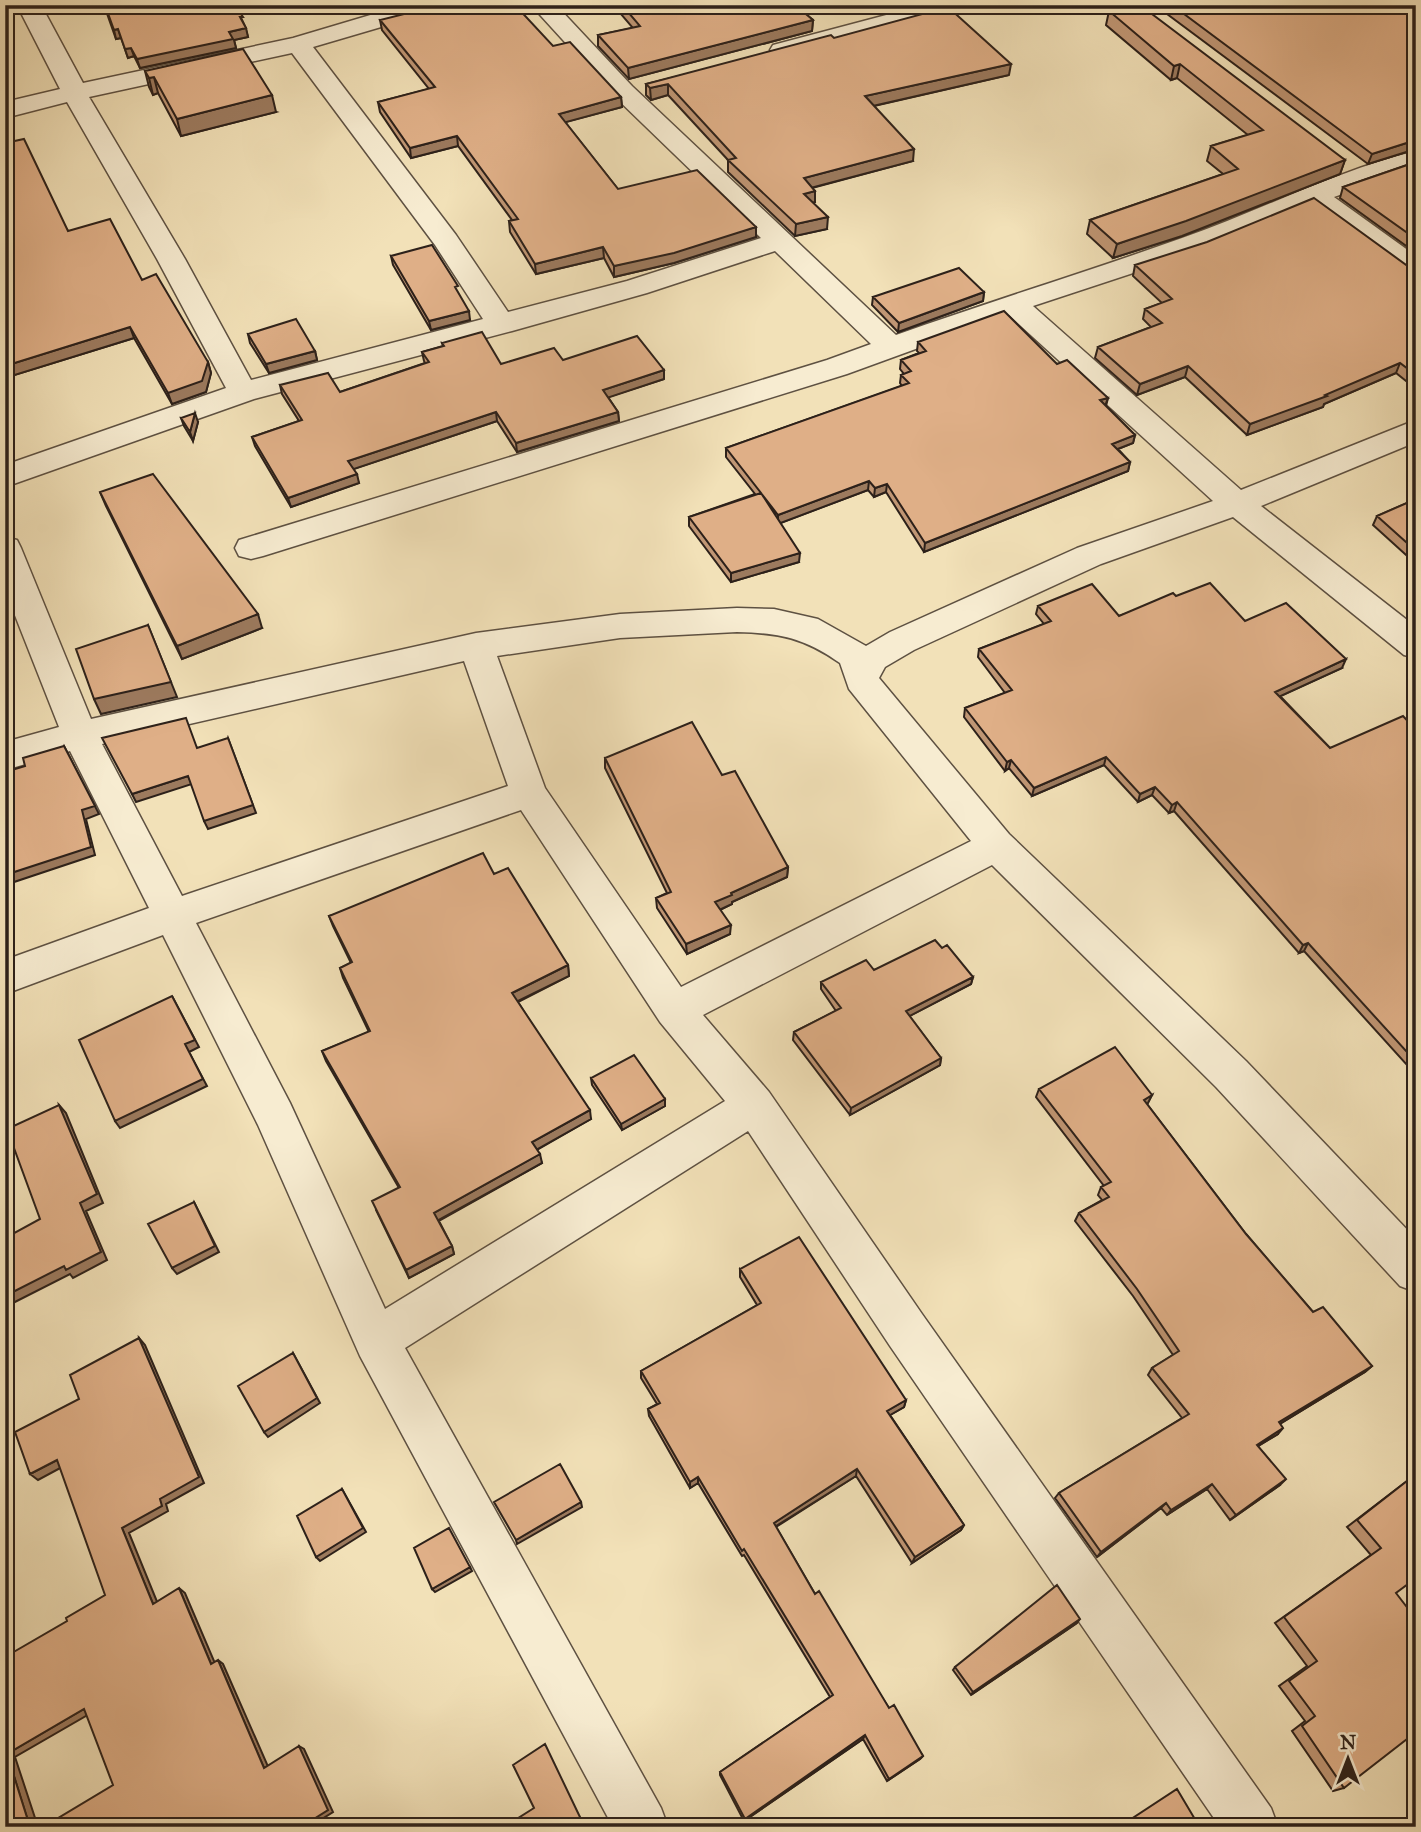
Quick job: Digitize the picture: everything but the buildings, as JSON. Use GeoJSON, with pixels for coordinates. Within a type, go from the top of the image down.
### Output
{"type":"FeatureCollection","features":[{"type":"Feature","properties":{"kind":"street"},"geometry":{"type":"LineString","coordinates":[[29,5],[66,72],[74,93],[171,259],[243,392]]}},
{"type":"Feature","properties":{"kind":"street"},"geometry":{"type":"LineString","coordinates":[[5,110],[298,44],[431,5]]}},
{"type":"Feature","properties":{"kind":"street"},"geometry":{"type":"LineString","coordinates":[[543,5],[623,91],[891,347]]}},
{"type":"Feature","properties":{"kind":"street"},"geometry":{"type":"LineString","coordinates":[[754,58],[953,5]]}},
{"type":"Feature","properties":{"kind":"street"},"geometry":{"type":"LineString","coordinates":[[298,44],[446,241],[502,325]]}},
{"type":"Feature","properties":{"kind":"street"},"geometry":{"type":"LineString","coordinates":[[623,91],[650,85]]}},
{"type":"Feature","properties":{"kind":"street"},"geometry":{"type":"LineString","coordinates":[[251,548],[797,380],[1013,303],[1194,244],[1314,195],[1416,159]]}},
{"type":"Feature","properties":{"kind":"street"},"geometry":{"type":"LineString","coordinates":[[1342,161],[1364,177]]}},
{"type":"Feature","properties":{"kind":"street"},"geometry":{"type":"LineString","coordinates":[[1314,195],[1416,269]]}},
{"type":"Feature","properties":{"kind":"street"},"geometry":{"type":"LineString","coordinates":[[5,476],[243,392],[637,287],[779,241]]}},
{"type":"Feature","properties":{"kind":"street"},"geometry":{"type":"LineString","coordinates":[[1013,303],[1237,504],[1416,646]]}},
{"type":"Feature","properties":{"kind":"street"},"geometry":{"type":"LineString","coordinates":[[861,680],[873,658],[902,641],[1089,556],[1237,504],[1416,430]]}},
{"type":"Feature","properties":{"kind":"street"},"geometry":{"type":"LineString","coordinates":[[5,548],[80,735],[275,1116],[376,1340],[642,1827]]}},
{"type":"Feature","properties":{"kind":"street"},"geometry":{"type":"LineString","coordinates":[[5,756],[80,735],[476,646],[620,626],[737,620],[774,621],[806,628],[856,657],[861,680],[996,845],[1231,1074],[1416,1271]]}},
{"type":"Feature","properties":{"kind":"street"},"geometry":{"type":"LineString","coordinates":[[476,646],[529,793],[674,1010],[754,1105],[906,1330],[1252,1827]]}},
{"type":"Feature","properties":{"kind":"street"},"geometry":{"type":"LineString","coordinates":[[5,977],[174,915],[529,793]]}},
{"type":"Feature","properties":{"kind":"street"},"geometry":{"type":"LineString","coordinates":[[674,1010],[996,845]]}},
{"type":"Feature","properties":{"kind":"street"},"geometry":{"type":"LineString","coordinates":[[376,1340],[754,1105]]}}]}
